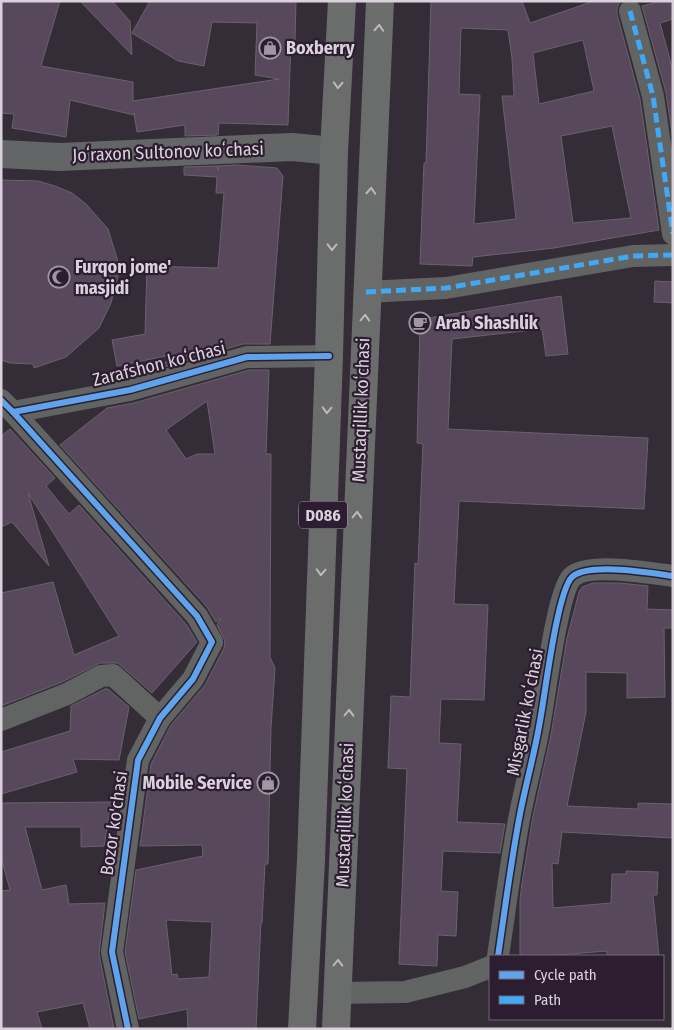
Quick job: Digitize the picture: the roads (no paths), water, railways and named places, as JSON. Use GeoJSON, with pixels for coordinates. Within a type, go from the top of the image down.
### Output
{"type":"FeatureCollection","features":[{"type":"Feature","properties":{"kind":"main road","name":"Mustaqillik koʻchasi"},"geometry":{"type":"LineString","coordinates":[[302,1029],[311,860],[329,356],[334,151],[342,1]]}},
{"type":"Feature","properties":{"kind":"main road","name":"Mustaqillik koʻchasi"},"geometry":{"type":"LineString","coordinates":[[336,1029],[366,292],[380,1]]}},
{"type":"Feature","properties":{"kind":"street"},"geometry":{"type":"LineString","coordinates":[[630,11],[653,96],[673,234]]}},
{"type":"Feature","properties":{"kind":"street","name":"Joʻraxon Sultonov koʻchasi"},"geometry":{"type":"LineString","coordinates":[[1,154],[60,156],[292,147],[334,151]]}},
{"type":"Feature","properties":{"kind":"street"},"geometry":{"type":"LineString","coordinates":[[366,292],[446,288],[633,256],[673,255]]}},
{"type":"Feature","properties":{"kind":"street","name":"Zarafshon koʻchasi"},"geometry":{"type":"LineString","coordinates":[[7,406],[130,390],[247,357],[329,356]]}},
{"type":"Feature","properties":{"kind":"street","name":"Bozor ko'chasi"},"geometry":{"type":"LineString","coordinates":[[7,406],[197,616],[212,642],[194,679],[160,718],[138,760],[112,952],[128,1029]]}},
{"type":"Feature","properties":{"kind":"street","name":"Misgarlik koʻchasi"},"geometry":{"type":"LineString","coordinates":[[498,955],[520,814],[540,723],[559,614],[568,583],[574,576],[582,572],[601,569],[673,576]]}},
{"type":"Feature","properties":{"kind":"street"},"geometry":{"type":"LineString","coordinates":[[1,720],[67,694],[100,676],[112,675],[160,718]]}},
{"type":"Feature","properties":{"kind":"street"},"geometry":{"type":"LineString","coordinates":[[337,993],[405,992],[465,977],[489,967]]}},
{"type":"Feature","properties":{"kind":"place","name":"Boxberry"},"geometry":{"type":"Point","coordinates":[270,48]}},
{"type":"Feature","properties":{"kind":"place","name":"Furqon jome' masjidi"},"geometry":{"type":"Point","coordinates":[59,277]}},
{"type":"Feature","properties":{"kind":"place","name":"Arab Shashlik"},"geometry":{"type":"Point","coordinates":[420,323]}},
{"type":"Feature","properties":{"kind":"place","name":"Mobile Service"},"geometry":{"type":"Point","coordinates":[268,783]}}]}
